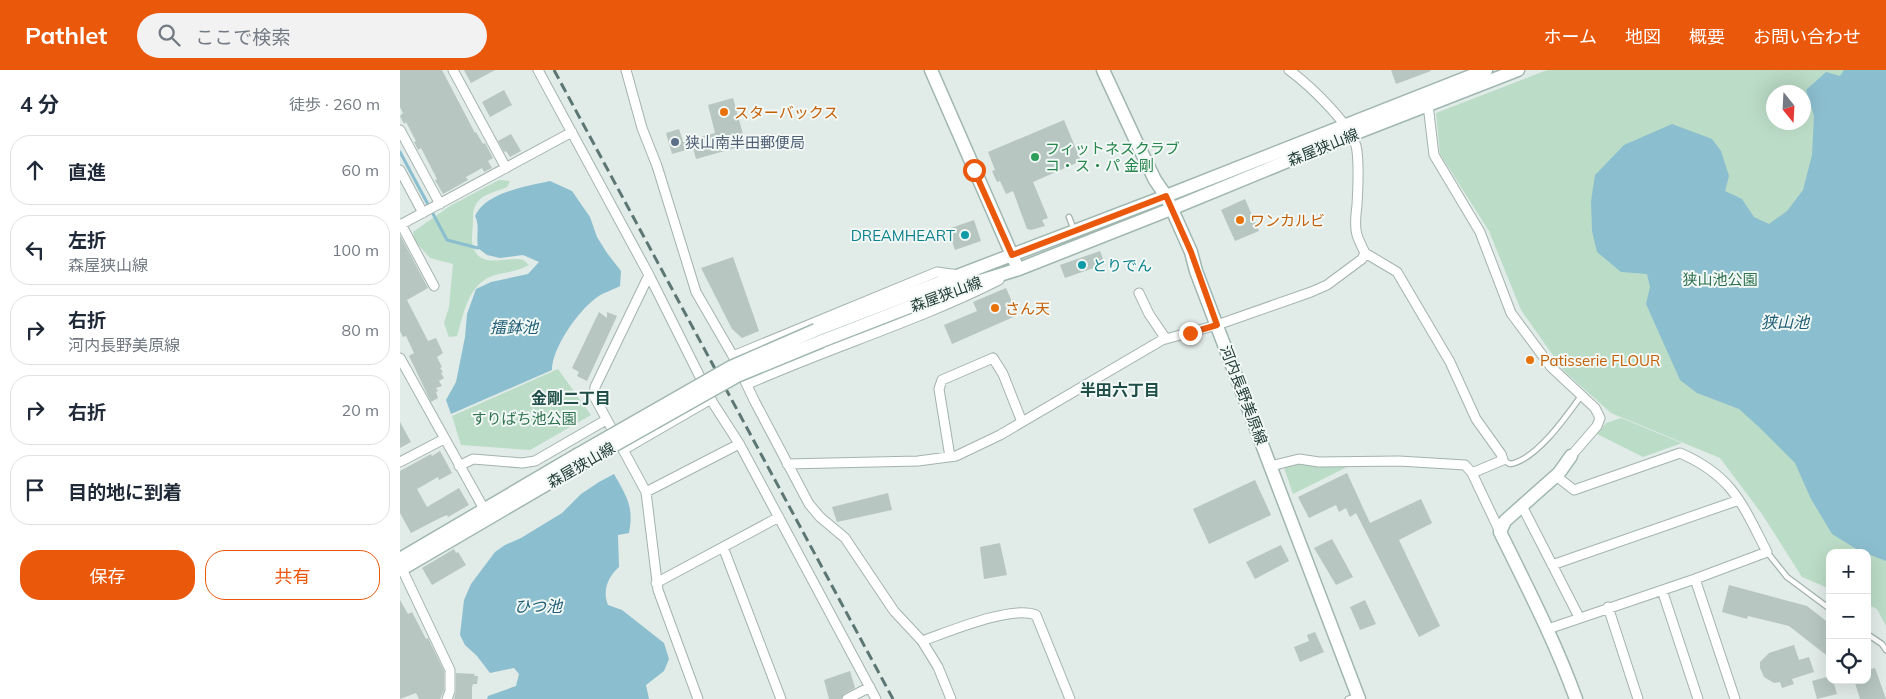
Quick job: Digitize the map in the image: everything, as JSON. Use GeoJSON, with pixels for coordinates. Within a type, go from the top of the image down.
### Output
{"type":"FeatureCollection","features":[{"type":"Feature","properties":{"kind":"main road"},"geometry":{"type":"LineString","coordinates":[[931,70],[1019,270]]}},
{"type":"Feature","properties":{"kind":"main road","name":"河内長野美原線"},"geometry":{"type":"LineString","coordinates":[[1102,70],[1151,172],[1166,196],[1191,252],[1217,325],[1272,466],[1355,698]]}},
{"type":"Feature","properties":{"kind":"main road","name":"森屋狭山線"},"geometry":{"type":"LineString","coordinates":[[819,336],[960,287],[1019,270],[1171,209],[1486,70]]}},
{"type":"Feature","properties":{"kind":"main road","name":"森屋狭山線"},"geometry":{"type":"LineString","coordinates":[[401,566],[484,510],[737,376],[819,336],[960,275],[1166,196],[1348,130],[1428,105],[1518,70]]}},
{"type":"Feature","properties":{"kind":"main road"},"geometry":{"type":"LineString","coordinates":[[1571,456],[1556,476],[1505,521],[1500,532],[1548,629],[1576,699]]}},
{"type":"Feature","properties":{"kind":"main road","name":"森屋狭山線"},"geometry":{"type":"LineString","coordinates":[[401,566],[580,459]]}},
{"type":"Feature","properties":{"kind":"street"},"geometry":{"type":"LineString","coordinates":[[452,70],[506,168]]}},
{"type":"Feature","properties":{"kind":"street"},"geometry":{"type":"LineString","coordinates":[[538,70],[649,276],[711,399],[739,444],[876,699]]}},
{"type":"Feature","properties":{"kind":"street"},"geometry":{"type":"LineString","coordinates":[[626,70],[642,128],[657,166],[696,292],[748,384],[787,464],[812,509],[845,538],[894,611],[922,641],[938,667],[951,699]]}},
{"type":"Feature","properties":{"kind":"street"},"geometry":{"type":"LineString","coordinates":[[1288,70],[1306,83],[1348,130],[1357,150],[1357,205],[1355,221],[1357,236],[1365,253],[1397,272],[1450,362],[1476,419],[1503,460],[1472,473]]}},
{"type":"Feature","properties":{"kind":"street"},"geometry":{"type":"LineString","coordinates":[[1428,105],[1434,155],[1480,232],[1511,313],[1552,367],[1595,408],[1600,418],[1597,426],[1571,456]]}},
{"type":"Feature","properties":{"kind":"street"},"geometry":{"type":"LineString","coordinates":[[400,130],[431,208]]}},
{"type":"Feature","properties":{"kind":"street"},"geometry":{"type":"LineString","coordinates":[[434,286],[401,225],[572,132]]}},
{"type":"Feature","properties":{"kind":"street"},"geometry":{"type":"LineString","coordinates":[[400,170],[431,208]]}},
{"type":"Feature","properties":{"kind":"street"},"geometry":{"type":"LineString","coordinates":[[787,464],[918,461],[956,456],[1022,422],[1166,339],[1217,325],[1327,285],[1362,259],[1365,253]]}},
{"type":"Feature","properties":{"kind":"street"},"geometry":{"type":"LineString","coordinates":[[748,384],[797,362],[959,300],[1019,270]]}},
{"type":"Feature","properties":{"kind":"street"},"geometry":{"type":"LineString","coordinates":[[733,356],[937,272],[960,275]]}},
{"type":"Feature","properties":{"kind":"street"},"geometry":{"type":"LineString","coordinates":[[649,276],[594,392],[596,401],[646,492],[656,582],[698,699]]}},
{"type":"Feature","properties":{"kind":"street"},"geometry":{"type":"LineString","coordinates":[[1138,293],[1166,339]]}},
{"type":"Feature","properties":{"kind":"street"},"geometry":{"type":"LineString","coordinates":[[400,358],[484,510]]}},
{"type":"Feature","properties":{"kind":"street"},"geometry":{"type":"LineString","coordinates":[[950,457],[939,389],[942,380],[992,358],[1003,374],[1022,422]]}},
{"type":"Feature","properties":{"kind":"street"},"geometry":{"type":"LineString","coordinates":[[612,431],[702,380]]}},
{"type":"Feature","properties":{"kind":"street"},"geometry":{"type":"LineString","coordinates":[[624,450],[711,399]]}},
{"type":"Feature","properties":{"kind":"street"},"geometry":{"type":"LineString","coordinates":[[459,466],[474,458],[522,463],[534,461],[606,420]]}},
{"type":"Feature","properties":{"kind":"street"},"geometry":{"type":"LineString","coordinates":[[400,462],[444,439]]}},
{"type":"Feature","properties":{"kind":"street"},"geometry":{"type":"LineString","coordinates":[[646,492],[739,444]]}},
{"type":"Feature","properties":{"kind":"street"},"geometry":{"type":"LineString","coordinates":[[1548,629],[1608,607],[1695,579],[1767,552],[1739,500],[1723,479],[1698,461],[1680,453],[1574,490],[1556,476]]}},
{"type":"Feature","properties":{"kind":"street"},"geometry":{"type":"LineString","coordinates":[[1272,466],[1299,460],[1465,465],[1472,473],[1500,532]]}},
{"type":"Feature","properties":{"kind":"street"},"geometry":{"type":"LineString","coordinates":[[1552,565],[1739,500]]}},
{"type":"Feature","properties":{"kind":"street"},"geometry":{"type":"LineString","coordinates":[[1522,506],[1580,617]]}},
{"type":"Feature","properties":{"kind":"street"},"geometry":{"type":"LineString","coordinates":[[656,582],[779,517]]}},
{"type":"Feature","properties":{"kind":"street"},"geometry":{"type":"LineString","coordinates":[[723,547],[781,699]]}},
{"type":"Feature","properties":{"kind":"street"},"geometry":{"type":"LineString","coordinates":[[401,566],[450,670],[450,690],[447,699]]}},
{"type":"Feature","properties":{"kind":"street"},"geometry":{"type":"LineString","coordinates":[[1695,579],[1735,699]]}},
{"type":"Feature","properties":{"kind":"street"},"geometry":{"type":"LineString","coordinates":[[1662,590],[1698,699]]}},
{"type":"Feature","properties":{"kind":"street"},"geometry":{"type":"LineString","coordinates":[[1608,607],[1638,699]]}},
{"type":"Feature","properties":{"kind":"street"},"geometry":{"type":"LineString","coordinates":[[922,641],[1000,615],[1030,612],[1036,615],[1070,699]]}},
{"type":"Feature","properties":{"kind":"street"},"geometry":{"type":"LineString","coordinates":[[847,699],[870,686]]}},
{"type":"Feature","properties":{"kind":"lane"},"geometry":{"type":"LineString","coordinates":[[1069,217],[1074,232]]}},
{"type":"Feature","properties":{"kind":"lane"},"geometry":{"type":"LineString","coordinates":[[1503,460],[1510,464],[1517,463],[1543,443],[1551,436],[1581,396]]}},
{"type":"Feature","properties":{"kind":"lane"},"geometry":{"type":"LineString","coordinates":[[1767,552],[1787,577],[1826,606]]}},
{"type":"Feature","properties":{"kind":"lane"},"geometry":{"type":"LineString","coordinates":[[1871,637],[1882,644],[1886,650]]}},
{"type":"Feature","properties":{"kind":"green space","name":"狭山池公園"},"geometry":{"type":"Polygon","coordinates":[[[1547,70],[1886,70],[1886,626],[1877,609],[1871,606],[1871,549],[1826,549],[1826,587],[1802,577],[1762,514],[1720,458],[1611,413],[1564,371],[1521,310],[1489,231],[1440,154],[1436,113],[1547,70]]]}},
{"type":"Feature","properties":{"kind":"green space"},"geometry":{"type":"Polygon","coordinates":[[[499,180],[510,181],[507,187],[487,195],[478,201],[475,206],[472,235],[474,249],[483,259],[517,259],[523,260],[529,265],[495,275],[479,285],[468,300],[457,336],[449,337],[444,323],[449,307],[453,264],[430,258],[415,241],[413,232],[450,206],[499,180]]]}},
{"type":"Feature","properties":{"kind":"green space","name":"すりばち池公園"},"geometry":{"type":"Polygon","coordinates":[[[558,369],[591,415],[530,450],[461,445],[452,416],[558,369]]]}},
{"type":"Feature","properties":{"kind":"green space"},"geometry":{"type":"Polygon","coordinates":[[[1621,418],[1682,443],[1643,457],[1597,434],[1606,423],[1621,418]]]}},
{"type":"Feature","properties":{"kind":"green space"},"geometry":{"type":"Polygon","coordinates":[[[1297,463],[1349,466],[1293,494],[1283,465],[1297,463]]]}},
{"type":"Feature","properties":{"kind":"water","name":"狭山池"},"geometry":{"type":"Polygon","coordinates":[[[1844,70],[1886,70],[1886,561],[1871,555],[1871,549],[1856,549],[1832,534],[1811,499],[1795,463],[1739,409],[1697,393],[1680,380],[1646,304],[1650,287],[1647,274],[1621,272],[1597,252],[1592,231],[1591,201],[1595,175],[1624,145],[1672,124],[1712,139],[1721,151],[1729,176],[1725,191],[1742,199],[1754,217],[1769,224],[1787,211],[1803,190],[1812,155],[1814,116],[1811,106],[1811,86],[1826,72],[1840,76],[1844,70]]]}},
{"type":"Feature","properties":{"kind":"water","name":"擂鉢池"},"geometry":{"type":"Polygon","coordinates":[[[550,181],[572,191],[590,217],[597,237],[621,271],[620,286],[596,298],[574,321],[556,351],[552,370],[451,414],[446,400],[456,382],[465,337],[467,314],[476,289],[491,282],[528,274],[539,262],[523,255],[500,258],[487,255],[478,248],[475,216],[488,201],[508,191],[550,181]]]}},
{"type":"Feature","properties":{"kind":"water","name":"ひつ池"},"geometry":{"type":"Polygon","coordinates":[[[614,474],[623,489],[631,516],[629,533],[618,535],[619,567],[607,584],[606,600],[608,605],[622,610],[664,643],[669,659],[664,671],[646,685],[649,699],[487,699],[488,696],[516,686],[519,674],[514,668],[490,673],[477,656],[465,645],[460,635],[464,600],[471,584],[495,552],[562,513],[581,494],[614,474]]]}},
{"type":"Feature","properties":{"kind":"building"},"geometry":{"type":"Polygon","coordinates":[[[400,70],[442,70],[475,133],[483,144],[485,143],[493,158],[488,161],[492,168],[484,172],[482,168],[466,177],[468,180],[443,194],[421,148],[418,150],[414,142],[416,141],[406,122],[404,124],[400,116],[403,113],[400,107],[400,70]]]}},
{"type":"Feature","properties":{"kind":"building"},"geometry":{"type":"Polygon","coordinates":[[[464,70],[495,70],[471,83],[464,70]]]}},
{"type":"Feature","properties":{"kind":"building"},"geometry":{"type":"Polygon","coordinates":[[[1391,70],[1430,70],[1431,71],[1396,84],[1391,70]]]}},
{"type":"Feature","properties":{"kind":"building"},"geometry":{"type":"Polygon","coordinates":[[[504,90],[512,105],[490,117],[482,102],[504,90]]]}},
{"type":"Feature","properties":{"kind":"building"},"geometry":{"type":"Polygon","coordinates":[[[733,98],[746,145],[696,159],[693,148],[672,154],[666,133],[679,129],[683,142],[715,133],[708,105],[733,98]]]}},
{"type":"Feature","properties":{"kind":"building","name":"フィットネスクラブ コ・ス・パ 金剛"},"geometry":{"type":"Polygon","coordinates":[[[1064,120],[1081,161],[1033,182],[1048,218],[1042,220],[1045,226],[1031,230],[1027,229],[1013,191],[1006,194],[1000,181],[997,182],[992,171],[995,170],[988,152],[1064,120]]]}},
{"type":"Feature","properties":{"kind":"building"},"geometry":{"type":"Polygon","coordinates":[[[511,134],[521,151],[510,157],[506,151],[504,152],[498,141],[511,134]]]}},
{"type":"Feature","properties":{"kind":"building","name":"ワンカルビ"},"geometry":{"type":"Polygon","coordinates":[[[1245,199],[1259,231],[1235,241],[1221,210],[1245,199]]]}},
{"type":"Feature","properties":{"kind":"building","name":"DREAMHEART"},"geometry":{"type":"Polygon","coordinates":[[[974,220],[981,241],[955,250],[948,229],[974,220]]]}},
{"type":"Feature","properties":{"kind":"building"},"geometry":{"type":"Polygon","coordinates":[[[400,235],[428,288],[407,300],[428,341],[436,338],[443,353],[437,357],[442,367],[440,368],[444,378],[439,381],[442,386],[436,388],[438,398],[431,402],[409,356],[414,353],[406,336],[403,337],[400,331],[400,235]]]}},
{"type":"Feature","properties":{"kind":"building","name":"とりでん"},"geometry":{"type":"Polygon","coordinates":[[[1100,251],[1105,264],[1065,278],[1060,265],[1100,251]]]}},
{"type":"Feature","properties":{"kind":"building"},"geometry":{"type":"Polygon","coordinates":[[[733,257],[759,331],[742,338],[732,329],[701,268],[733,257]]]}},
{"type":"Feature","properties":{"kind":"building"},"geometry":{"type":"Polygon","coordinates":[[[1006,288],[1018,315],[952,344],[944,325],[977,311],[973,302],[1006,288]]]}},
{"type":"Feature","properties":{"kind":"building"},"geometry":{"type":"Polygon","coordinates":[[[599,312],[607,318],[607,312],[617,316],[587,381],[577,376],[579,372],[572,368],[599,312]]]}},
{"type":"Feature","properties":{"kind":"building"},"geometry":{"type":"Polygon","coordinates":[[[400,422],[411,442],[400,448],[400,422]]]}},
{"type":"Feature","properties":{"kind":"building"},"geometry":{"type":"Polygon","coordinates":[[[440,451],[452,473],[439,480],[438,477],[417,489],[427,507],[459,488],[469,505],[448,517],[447,515],[440,518],[411,533],[400,513],[400,471],[440,451]]]}},
{"type":"Feature","properties":{"kind":"building"},"geometry":{"type":"Polygon","coordinates":[[[1347,473],[1370,523],[1421,499],[1432,523],[1399,540],[1440,626],[1419,637],[1356,513],[1350,517],[1346,508],[1339,512],[1336,505],[1309,518],[1298,497],[1347,473]]]}},
{"type":"Feature","properties":{"kind":"building"},"geometry":{"type":"Polygon","coordinates":[[[1255,480],[1271,515],[1209,544],[1193,509],[1255,480]]]}},
{"type":"Feature","properties":{"kind":"building"},"geometry":{"type":"Polygon","coordinates":[[[888,493],[892,510],[837,522],[832,507],[888,493]]]}},
{"type":"Feature","properties":{"kind":"building"},"geometry":{"type":"Polygon","coordinates":[[[1332,539],[1353,577],[1336,585],[1314,548],[1332,539]]]}},
{"type":"Feature","properties":{"kind":"building"},"geometry":{"type":"Polygon","coordinates":[[[1000,543],[1007,575],[984,579],[980,547],[1000,543]]]}},
{"type":"Feature","properties":{"kind":"building"},"geometry":{"type":"Polygon","coordinates":[[[1281,545],[1289,561],[1255,579],[1246,562],[1281,545]]]}},
{"type":"Feature","properties":{"kind":"building"},"geometry":{"type":"Polygon","coordinates":[[[454,549],[466,565],[432,585],[422,568],[454,549]]]}},
{"type":"Feature","properties":{"kind":"building"},"geometry":{"type":"Polygon","coordinates":[[[1729,585],[1807,606],[1826,621],[1826,655],[1789,626],[1748,616],[1747,619],[1722,612],[1729,585]]]}},
{"type":"Feature","properties":{"kind":"building"},"geometry":{"type":"Polygon","coordinates":[[[400,600],[408,614],[412,612],[426,639],[428,638],[444,671],[444,690],[440,699],[419,699],[416,693],[400,699],[400,600]]]}},
{"type":"Feature","properties":{"kind":"building"},"geometry":{"type":"Polygon","coordinates":[[[1365,600],[1376,624],[1360,630],[1350,607],[1365,600]]]}},
{"type":"Feature","properties":{"kind":"building"},"geometry":{"type":"Polygon","coordinates":[[[1315,632],[1324,652],[1300,662],[1294,647],[1309,641],[1307,635],[1315,632]]]}},
{"type":"Feature","properties":{"kind":"building"},"geometry":{"type":"Polygon","coordinates":[[[1794,645],[1799,660],[1809,657],[1814,672],[1792,679],[1794,684],[1782,688],[1780,682],[1774,683],[1764,677],[1760,668],[1760,662],[1769,653],[1794,645]]]}},
{"type":"Feature","properties":{"kind":"building"},"geometry":{"type":"Polygon","coordinates":[[[1875,668],[1886,699],[1860,699],[1855,684],[1871,684],[1871,669],[1875,668]]]}},
{"type":"Feature","properties":{"kind":"building"},"geometry":{"type":"Polygon","coordinates":[[[850,671],[855,688],[844,694],[841,699],[829,699],[824,680],[850,671]]]}},
{"type":"Feature","properties":{"kind":"building"},"geometry":{"type":"Polygon","coordinates":[[[456,673],[475,674],[474,676],[478,676],[477,684],[473,684],[472,687],[472,699],[454,699],[456,673]]]}},
{"type":"Feature","properties":{"kind":"building"},"geometry":{"type":"Polygon","coordinates":[[[1826,677],[1826,684],[1834,684],[1837,694],[1817,699],[1812,681],[1826,677]]]}},
{"type":"Feature","properties":{"kind":"waterway"},"geometry":{"type":"LineString","coordinates":[[400,152],[447,240],[478,248]]}},
{"type":"Feature","properties":{"kind":"railway"},"geometry":{"type":"LineString","coordinates":[[554,70],[893,699]]}},
{"type":"Feature","properties":{"kind":"place","name":"スターバックス"},"geometry":{"type":"Point","coordinates":[724,112]}},
{"type":"Feature","properties":{"kind":"place","name":"狭山南半田郵便局"},"geometry":{"type":"Point","coordinates":[675,142]}},
{"type":"Feature","properties":{"kind":"place","name":"フィットネスクラブ コ・ス・パ 金剛"},"geometry":{"type":"Point","coordinates":[1035,157]}},
{"type":"Feature","properties":{"kind":"place","name":"ワンカルビ"},"geometry":{"type":"Point","coordinates":[1240,220]}},
{"type":"Feature","properties":{"kind":"place","name":"DREAMHEART"},"geometry":{"type":"Point","coordinates":[965,235]}},
{"type":"Feature","properties":{"kind":"place","name":"とりでん"},"geometry":{"type":"Point","coordinates":[1082,265]}},
{"type":"Feature","properties":{"kind":"place","name":"さん天"},"geometry":{"type":"Point","coordinates":[995,308]}},
{"type":"Feature","properties":{"kind":"place","name":"Patisserie FLOUR"},"geometry":{"type":"Point","coordinates":[1530,360]}},
{"type":"Feature","properties":{"kind":"district","name":"半田六丁目"},"geometry":{"type":"Point","coordinates":[1120,390]}},
{"type":"Feature","properties":{"kind":"district","name":"金剛二丁目"},"geometry":{"type":"Point","coordinates":[571,398]}},
{"type":"Feature","properties":{"kind":"route"},"geometry":{"type":"LineString","coordinates":[[974,170],[1012,255],[1166,196],[1191,252],[1196,271],[1217,325],[1190,333]]}}]}
